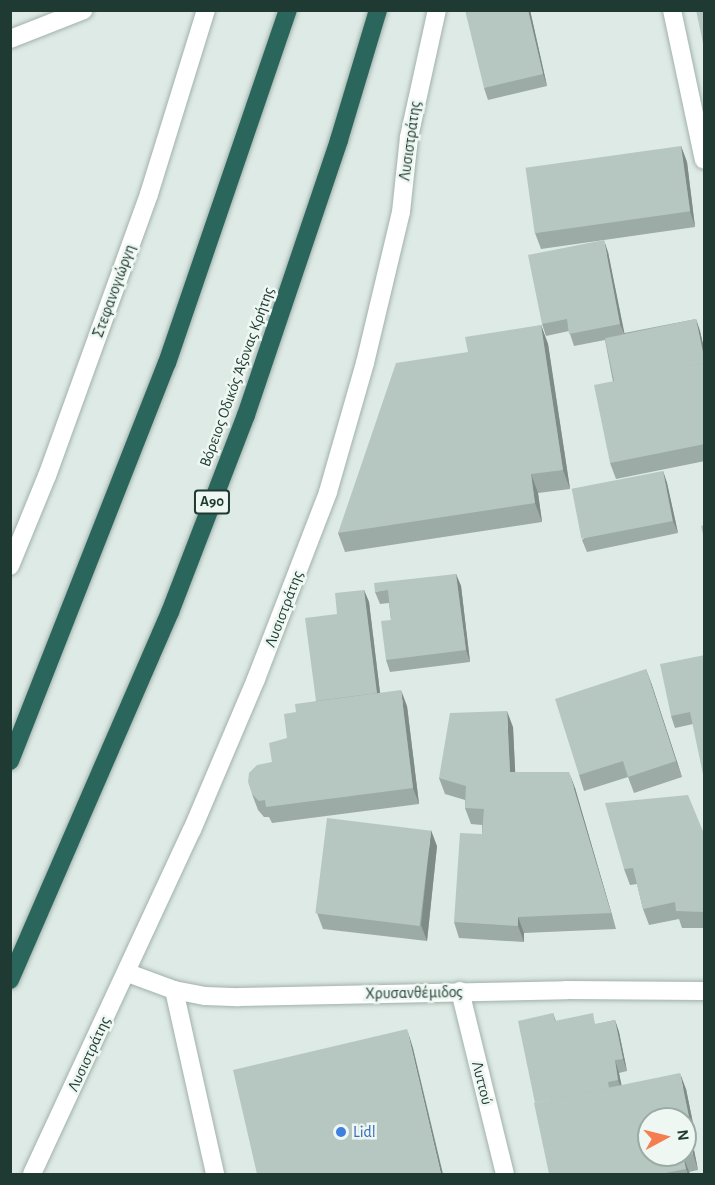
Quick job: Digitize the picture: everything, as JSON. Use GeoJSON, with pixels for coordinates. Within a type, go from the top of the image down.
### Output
{"type":"FeatureCollection","features":[{"type":"Feature","properties":{"kind":"highway"},"geometry":{"type":"LineString","coordinates":[[10,761],[167,363],[288,10]]}},
{"type":"Feature","properties":{"kind":"highway","name":"Βόρειος Οδικός Άξονας Κρήτης"},"geometry":{"type":"LineString","coordinates":[[10,980],[170,612],[246,415],[339,140],[378,10]]}},
{"type":"Feature","properties":{"kind":"street"},"geometry":{"type":"LineString","coordinates":[[10,39],[84,10]]}},
{"type":"Feature","properties":{"kind":"street","name":"Στεφανογιώργη"},"geometry":{"type":"LineString","coordinates":[[10,566],[51,465],[149,195],[206,10]]}},
{"type":"Feature","properties":{"kind":"street","name":"Λυσιστράτης"},"geometry":{"type":"LineString","coordinates":[[32,1174],[128,973],[224,756],[328,492],[355,405],[398,223],[409,137],[437,10]]}},
{"type":"Feature","properties":{"kind":"street"},"geometry":{"type":"LineString","coordinates":[[672,10],[705,160]]}},
{"type":"Feature","properties":{"kind":"street","name":"Χρυσανθέμιδος"},"geometry":{"type":"LineString","coordinates":[[128,973],[174,990],[205,996],[705,991]]}},
{"type":"Feature","properties":{"kind":"street"},"geometry":{"type":"LineString","coordinates":[[174,990],[215,1174]]}},
{"type":"Feature","properties":{"kind":"street","name":"Λυττού"},"geometry":{"type":"LineString","coordinates":[[460,992],[505,1174]]}},
{"type":"Feature","properties":{"kind":"building"},"geometry":{"type":"Polygon","coordinates":[[[465,10],[528,10],[543,74],[484,88],[465,10]]]}},
{"type":"Feature","properties":{"kind":"building"},"geometry":{"type":"Polygon","coordinates":[[[696,10],[705,10],[705,53],[696,10]]]}},
{"type":"Feature","properties":{"kind":"building"},"geometry":{"type":"Polygon","coordinates":[[[681,146],[690,211],[535,233],[526,168],[681,146]]]}},
{"type":"Feature","properties":{"kind":"building"},"geometry":{"type":"Polygon","coordinates":[[[604,240],[620,324],[569,334],[567,319],[542,324],[528,255],[604,240]]]}},
{"type":"Feature","properties":{"kind":"building"},"geometry":{"type":"Polygon","coordinates":[[[696,319],[704,363],[614,382],[605,338],[696,319]]]}},
{"type":"Feature","properties":{"kind":"building"},"geometry":{"type":"Polygon","coordinates":[[[541,325],[563,470],[531,474],[535,503],[338,533],[396,363],[468,352],[465,337],[541,325]]]}},
{"type":"Feature","properties":{"kind":"building"},"geometry":{"type":"Polygon","coordinates":[[[705,363],[705,444],[610,463],[594,385],[705,363]]]}},
{"type":"Feature","properties":{"kind":"building"},"geometry":{"type":"Polygon","coordinates":[[[663,471],[673,521],[581,539],[572,489],[663,471]]]}},
{"type":"Feature","properties":{"kind":"building"},"geometry":{"type":"Polygon","coordinates":[[[705,525],[705,543],[701,526],[705,525]]]}},
{"type":"Feature","properties":{"kind":"building"},"geometry":{"type":"Polygon","coordinates":[[[456,574],[466,650],[386,660],[381,621],[391,620],[388,590],[375,592],[374,583],[456,574]]]}},
{"type":"Feature","properties":{"kind":"building"},"geometry":{"type":"Polygon","coordinates":[[[364,590],[377,693],[316,701],[305,618],[337,614],[335,593],[364,590]]]}},
{"type":"Feature","properties":{"kind":"building"},"geometry":{"type":"Polygon","coordinates":[[[705,655],[705,784],[690,712],[671,716],[660,664],[705,655]]]}},
{"type":"Feature","properties":{"kind":"building"},"geometry":{"type":"Polygon","coordinates":[[[646,669],[676,761],[628,777],[623,761],[579,775],[555,699],[646,669]]]}},
{"type":"Feature","properties":{"kind":"building"},"geometry":{"type":"Polygon","coordinates":[[[401,690],[413,788],[266,807],[265,800],[259,801],[252,794],[248,782],[249,773],[257,765],[272,762],[269,743],[287,738],[284,714],[296,712],[295,704],[401,690]]]}},
{"type":"Feature","properties":{"kind":"building"},"geometry":{"type":"Polygon","coordinates":[[[507,711],[510,772],[569,772],[611,913],[518,917],[518,926],[454,922],[460,833],[482,834],[484,809],[465,808],[466,786],[439,778],[450,713],[507,711]]]}},
{"type":"Feature","properties":{"kind":"building"},"geometry":{"type":"Polygon","coordinates":[[[688,795],[705,836],[705,912],[676,911],[675,902],[643,909],[633,868],[624,869],[605,803],[688,795]]]}},
{"type":"Feature","properties":{"kind":"building"},"geometry":{"type":"Polygon","coordinates":[[[327,818],[431,831],[420,926],[315,913],[327,818]]]}},
{"type":"Feature","properties":{"kind":"building"},"geometry":{"type":"Polygon","coordinates":[[[553,1013],[555,1021],[593,1013],[595,1024],[615,1020],[623,1059],[615,1060],[618,1080],[608,1082],[609,1088],[535,1103],[518,1021],[553,1013]]]}},
{"type":"Feature","properties":{"kind":"building","name":"Lidl"},"geometry":{"type":"Polygon","coordinates":[[[407,1029],[441,1174],[257,1174],[233,1070],[407,1029]]]}},
{"type":"Feature","properties":{"kind":"building"},"geometry":{"type":"Polygon","coordinates":[[[680,1073],[687,1107],[637,1107],[637,1167],[686,1167],[686,1169],[660,1174],[549,1174],[534,1103],[680,1073]]]}},
{"type":"Feature","properties":{"kind":"place","name":"Lidl"},"geometry":{"type":"Point","coordinates":[341,1132]}}]}
